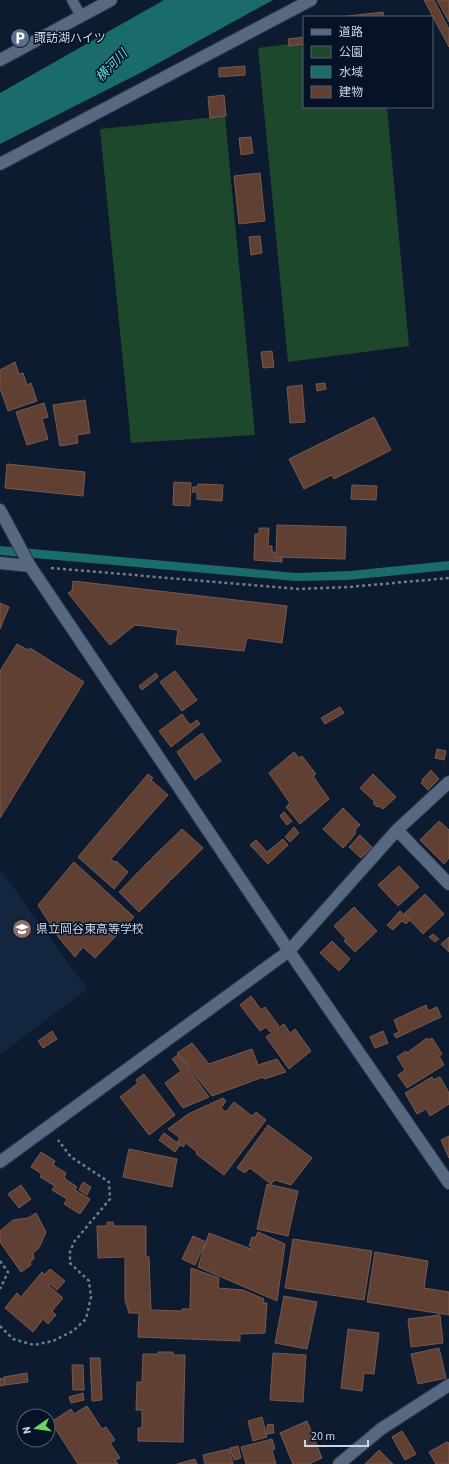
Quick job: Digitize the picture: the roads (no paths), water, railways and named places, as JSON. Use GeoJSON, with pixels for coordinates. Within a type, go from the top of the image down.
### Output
{"type":"FeatureCollection","features":[{"type":"Feature","properties":{"kind":"street"},"geometry":{"type":"LineString","coordinates":[[0,60],[111,0]]}},
{"type":"Feature","properties":{"kind":"street"},"geometry":{"type":"LineString","coordinates":[[0,164],[307,1]]}},
{"type":"Feature","properties":{"kind":"street"},"geometry":{"type":"LineString","coordinates":[[0,510],[8,532],[28,562],[289,951],[449,1183]]}},
{"type":"Feature","properties":{"kind":"street"},"geometry":{"type":"LineString","coordinates":[[0,563],[28,562]]}},
{"type":"Feature","properties":{"kind":"street"},"geometry":{"type":"LineString","coordinates":[[0,1162],[289,951],[397,830],[449,782]]}},
{"type":"Feature","properties":{"kind":"street"},"geometry":{"type":"LineString","coordinates":[[397,830],[449,884]]}},
{"type":"Feature","properties":{"kind":"street"},"geometry":{"type":"LineString","coordinates":[[339,1464],[381,1429],[449,1385]]}},
{"type":"Feature","properties":{"kind":"lane"},"geometry":{"type":"LineString","coordinates":[[72,0],[81,16]]}},
{"type":"Feature","properties":{"kind":"water","name":"横河川"},"geometry":{"type":"Polygon","coordinates":[[[164,0],[273,0],[142,72],[0,144],[0,93],[164,0]]]}},
{"type":"Feature","properties":{"kind":"water"},"geometry":{"type":"Polygon","coordinates":[[[0,546],[296,573],[350,571],[449,561],[449,570],[347,580],[296,581],[0,555],[0,546]]]}},
{"type":"Feature","properties":{"kind":"place","name":"諏訪湖ハイツ"},"geometry":{"type":"Point","coordinates":[20,38]}},
{"type":"Feature","properties":{"kind":"place","name":"県立岡谷東高等学校"},"geometry":{"type":"Point","coordinates":[22,929]}}]}
